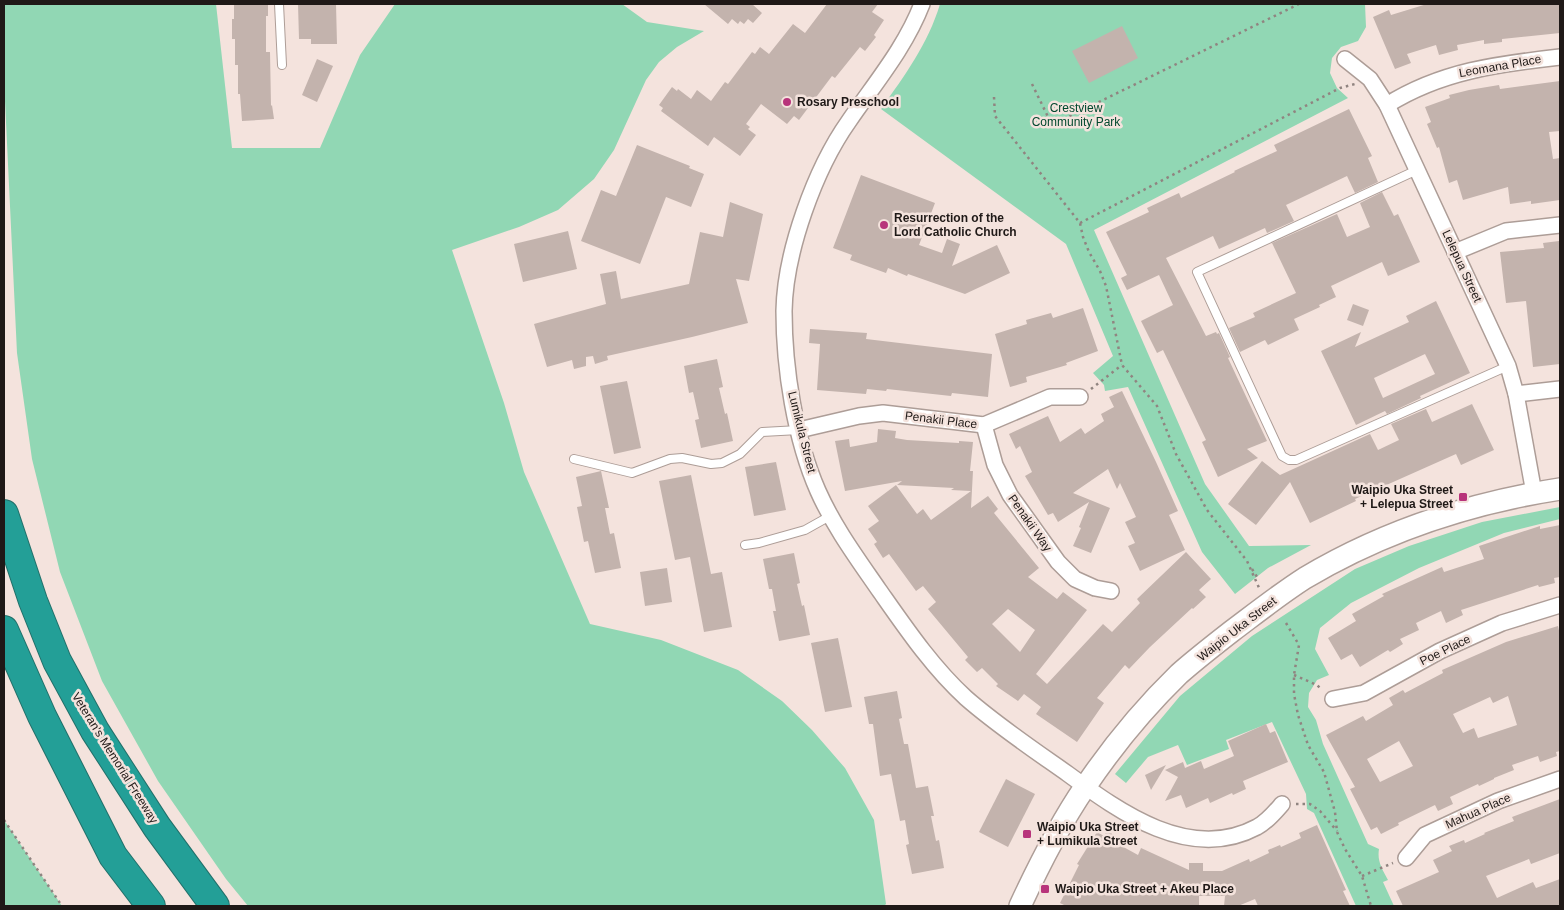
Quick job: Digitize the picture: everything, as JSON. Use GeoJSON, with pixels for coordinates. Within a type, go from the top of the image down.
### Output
{"type":"FeatureCollection","features":[{"type":"Feature","properties":{"kind":"highway","name":"Veteran's Memorial Freeway"},"geometry":{"type":"LineString","coordinates":[[4,514],[33,601],[57,661],[95,731],[157,827],[215,906]]}},
{"type":"Feature","properties":{"kind":"highway"},"geometry":{"type":"LineString","coordinates":[[4,630],[42,716],[113,856],[151,906]]}},
{"type":"Feature","properties":{"kind":"street","name":"Lumikula Street"},"geometry":{"type":"LineString","coordinates":[[922,4],[909,33],[893,60],[848,122],[829,154],[799,230],[786,282],[784,309],[787,366],[798,430],[808,467],[830,516],[889,604],[923,649],[966,697],[1026,744],[1132,818],[1156,829],[1186,837],[1212,839],[1238,836],[1260,826],[1282,804]]}},
{"type":"Feature","properties":{"kind":"street","name":"Leomana Place"},"geometry":{"type":"LineString","coordinates":[[1387,105],[1404,94],[1448,76],[1500,64],[1560,57]]}},
{"type":"Feature","properties":{"kind":"street","name":"Lelepua Street"},"geometry":{"type":"LineString","coordinates":[[1345,59],[1370,79],[1387,105],[1508,366],[1516,394],[1534,493]]}},
{"type":"Feature","properties":{"kind":"street"},"geometry":{"type":"LineString","coordinates":[[1455,252],[1506,231],[1560,226]]}},
{"type":"Feature","properties":{"kind":"street"},"geometry":{"type":"LineString","coordinates":[[1516,394],[1560,390]]}},
{"type":"Feature","properties":{"kind":"street","name":"Penakii Place"},"geometry":{"type":"LineString","coordinates":[[798,430],[818,427],[859,416],[882,413],[984,425],[1050,397],[1080,397]]}},
{"type":"Feature","properties":{"kind":"street","name":"Penakii Way"},"geometry":{"type":"LineString","coordinates":[[984,425],[995,465],[1010,495],[1058,562],[1075,579],[1095,588],[1111,591]]}},
{"type":"Feature","properties":{"kind":"street","name":"Waipio Uka Street"},"geometry":{"type":"LineString","coordinates":[[1020,906],[1058,830],[1085,787],[1122,737],[1156,698],[1206,652],[1266,605],[1305,579],[1370,544],[1401,531],[1498,500],[1560,489]]}},
{"type":"Feature","properties":{"kind":"street","name":"Poe Place"},"geometry":{"type":"LineString","coordinates":[[1333,698],[1364,693],[1440,651],[1502,623],[1560,605]]}},
{"type":"Feature","properties":{"kind":"street","name":"Mahua Place"},"geometry":{"type":"LineString","coordinates":[[1406,858],[1425,835],[1498,801],[1560,779]]}},
{"type":"Feature","properties":{"kind":"lane"},"geometry":{"type":"LineString","coordinates":[[280,4],[282,66]]}},
{"type":"Feature","properties":{"kind":"lane"},"geometry":{"type":"LineString","coordinates":[[1417,170],[1197,272],[1282,456],[1288,460],[1296,460],[1508,366]]}},
{"type":"Feature","properties":{"kind":"lane"},"geometry":{"type":"LineString","coordinates":[[574,459],[632,473],[670,459],[682,458],[711,464],[722,463],[740,454],[762,432],[798,430]]}},
{"type":"Feature","properties":{"kind":"lane"},"geometry":{"type":"LineString","coordinates":[[746,545],[759,544],[805,530],[830,516]]}},
{"type":"Feature","properties":{"kind":"path"},"geometry":{"type":"LineString","coordinates":[[1032,84],[1052,125],[1299,4]]}},
{"type":"Feature","properties":{"kind":"path"},"geometry":{"type":"LineString","coordinates":[[1080,223],[1340,88],[1370,79]]}},
{"type":"Feature","properties":{"kind":"path"},"geometry":{"type":"LineString","coordinates":[[994,97],[995,116],[1080,223],[1082,237],[1106,286],[1122,365],[1157,406],[1176,454],[1207,510],[1247,561],[1259,580]]}},
{"type":"Feature","properties":{"kind":"path"},"geometry":{"type":"LineString","coordinates":[[1080,397],[1122,365]]}},
{"type":"Feature","properties":{"kind":"path"},"geometry":{"type":"LineString","coordinates":[[1247,561],[1266,605]]}},
{"type":"Feature","properties":{"kind":"path"},"geometry":{"type":"LineString","coordinates":[[1286,624],[1299,645],[1294,675],[1294,694],[1298,715],[1308,744],[1324,772],[1337,832]]}},
{"type":"Feature","properties":{"kind":"path"},"geometry":{"type":"LineString","coordinates":[[1294,675],[1317,685],[1333,698]]}},
{"type":"Feature","properties":{"kind":"path"},"geometry":{"type":"LineString","coordinates":[[1282,804],[1310,804],[1320,811],[1337,832],[1362,876],[1371,906]]}},
{"type":"Feature","properties":{"kind":"path"},"geometry":{"type":"LineString","coordinates":[[4,820],[62,906]]}},
{"type":"Feature","properties":{"kind":"path"},"geometry":{"type":"LineString","coordinates":[[1362,876],[1406,858]]}},
{"type":"Feature","properties":{"kind":"green space"},"geometry":{"type":"Polygon","coordinates":[[[4,4],[216,4],[232,148],[320,148],[360,55],[395,4],[622,4],[647,22],[704,31],[677,47],[659,62],[646,80],[614,150],[594,179],[558,210],[519,227],[452,250],[504,403],[524,472],[590,624],[661,640],[738,670],[782,701],[812,730],[845,768],[874,820],[886,904],[884,906],[248,906],[226,879],[158,781],[102,681],[60,572],[32,459],[17,353],[4,80],[4,4]]]}},
{"type":"Feature","properties":{"kind":"green space","name":"Crestview Community Park"},"geometry":{"type":"Polygon","coordinates":[[[940,4],[1365,4],[1366,27],[1358,41],[1341,47],[1332,58],[1330,73],[1337,88],[1348,98],[1094,230],[1205,484],[1249,546],[1311,545],[1268,568],[1235,594],[1202,552],[1128,387],[1105,391],[1104,385],[1093,373],[1113,356],[1066,244],[881,109],[922,46],[940,4]]]}},
{"type":"Feature","properties":{"kind":"green space"},"geometry":{"type":"Polygon","coordinates":[[[1560,507],[1560,519],[1504,533],[1419,568],[1351,603],[1320,628],[1315,649],[1329,675],[1317,680],[1309,693],[1308,707],[1316,720],[1323,744],[1368,844],[1379,849],[1379,861],[1388,880],[1383,882],[1394,906],[1356,906],[1314,813],[1307,809],[1306,794],[1272,722],[1226,740],[1229,749],[1187,765],[1178,745],[1148,757],[1126,783],[1115,774],[1180,696],[1252,636],[1355,569],[1409,546],[1482,522],[1560,507]]]}},
{"type":"Feature","properties":{"kind":"green space"},"geometry":{"type":"Polygon","coordinates":[[[4,820],[62,906],[4,906],[4,820]]]}},
{"type":"Feature","properties":{"kind":"building"},"geometry":{"type":"Polygon","coordinates":[[[234,4],[268,4],[266,52],[270,52],[271,106],[274,119],[242,121],[240,94],[238,94],[238,65],[235,65],[235,39],[232,39],[234,4]]]}},
{"type":"Feature","properties":{"kind":"building"},"geometry":{"type":"Polygon","coordinates":[[[298,4],[336,4],[337,44],[311,44],[311,39],[299,39],[298,4]]]}},
{"type":"Feature","properties":{"kind":"building"},"geometry":{"type":"Polygon","coordinates":[[[704,4],[752,4],[762,13],[753,23],[748,19],[744,24],[740,21],[738,24],[732,19],[728,24],[704,4]]]}},
{"type":"Feature","properties":{"kind":"building"},"geometry":{"type":"Polygon","coordinates":[[[827,4],[878,4],[872,12],[884,20],[874,35],[876,37],[865,51],[860,47],[835,78],[832,76],[799,120],[794,116],[787,124],[761,104],[746,124],[750,127],[748,129],[756,135],[740,156],[714,137],[708,146],[661,111],[663,108],[659,105],[672,87],[677,91],[678,89],[691,99],[697,90],[711,101],[725,82],[728,84],[752,52],[755,54],[760,47],[769,54],[793,24],[805,33],[827,4]]]}},
{"type":"Feature","properties":{"kind":"building"},"geometry":{"type":"Polygon","coordinates":[[[1427,4],[1560,4],[1560,33],[1502,39],[1502,42],[1484,44],[1484,40],[1457,45],[1458,50],[1439,55],[1436,45],[1407,54],[1411,63],[1395,69],[1373,17],[1389,10],[1391,15],[1427,4]]]}},
{"type":"Feature","properties":{"kind":"building"},"geometry":{"type":"Polygon","coordinates":[[[1122,26],[1138,58],[1089,83],[1072,51],[1122,26]]]}},
{"type":"Feature","properties":{"kind":"building"},"geometry":{"type":"Polygon","coordinates":[[[317,59],[333,66],[317,102],[302,95],[317,59]]]}},
{"type":"Feature","properties":{"kind":"building"},"geometry":{"type":"Polygon","coordinates":[[[1560,81],[1560,131],[1549,132],[1553,159],[1560,158],[1560,200],[1531,204],[1531,201],[1510,204],[1508,187],[1463,200],[1457,180],[1449,183],[1439,147],[1437,148],[1427,124],[1431,122],[1425,107],[1450,98],[1449,95],[1469,90],[1499,85],[1500,89],[1560,81]]]}},
{"type":"Feature","properties":{"kind":"building"},"geometry":{"type":"Polygon","coordinates":[[[1349,109],[1372,156],[1368,158],[1378,182],[1355,193],[1347,176],[1286,205],[1294,221],[1267,233],[1265,228],[1219,249],[1213,236],[1166,258],[1206,336],[1216,332],[1217,334],[1219,333],[1230,357],[1228,358],[1267,441],[1247,449],[1258,458],[1218,477],[1202,442],[1206,440],[1163,350],[1157,353],[1141,321],[1173,305],[1159,275],[1127,290],[1121,278],[1127,275],[1106,232],[1149,212],[1147,208],[1179,193],[1181,198],[1277,151],[1274,145],[1349,109]]]}},
{"type":"Feature","properties":{"kind":"building"},"geometry":{"type":"Polygon","coordinates":[[[637,145],[690,166],[689,168],[704,174],[691,207],[666,197],[640,264],[581,241],[601,190],[616,196],[637,145]]]}},
{"type":"Feature","properties":{"kind":"building","name":"Resurrection of the Lord Catholic Church"},"geometry":{"type":"Polygon","coordinates":[[[861,175],[935,203],[919,245],[942,253],[947,239],[960,244],[952,266],[997,245],[1010,273],[965,294],[908,274],[907,276],[888,268],[886,273],[850,260],[852,255],[833,248],[861,175]]]}},
{"type":"Feature","properties":{"kind":"building"},"geometry":{"type":"Polygon","coordinates":[[[1382,192],[1394,216],[1398,214],[1420,262],[1388,276],[1382,262],[1331,286],[1336,297],[1294,319],[1299,330],[1268,345],[1265,340],[1240,352],[1229,328],[1255,317],[1253,313],[1296,293],[1272,243],[1337,214],[1347,237],[1370,227],[1360,203],[1382,192]]]}},
{"type":"Feature","properties":{"kind":"building"},"geometry":{"type":"Polygon","coordinates":[[[730,202],[763,214],[749,281],[736,279],[748,323],[607,356],[608,360],[595,364],[593,356],[586,357],[586,366],[574,369],[572,360],[547,367],[534,324],[606,304],[600,274],[616,271],[621,299],[689,284],[700,232],[723,237],[730,202]]]}},
{"type":"Feature","properties":{"kind":"building"},"geometry":{"type":"Polygon","coordinates":[[[568,231],[577,269],[523,282],[514,244],[568,231]]]}},
{"type":"Feature","properties":{"kind":"building"},"geometry":{"type":"Polygon","coordinates":[[[1559,241],[1560,364],[1533,367],[1526,301],[1506,303],[1500,252],[1544,248],[1543,243],[1559,241]]]}},
{"type":"Feature","properties":{"kind":"building"},"geometry":{"type":"Polygon","coordinates":[[[1436,301],[1470,373],[1420,396],[1421,398],[1387,414],[1385,411],[1356,425],[1321,351],[1361,332],[1355,347],[1409,322],[1406,316],[1436,301]],[[1425,354],[1374,378],[1383,398],[1435,374],[1425,354]]]}},
{"type":"Feature","properties":{"kind":"building"},"geometry":{"type":"Polygon","coordinates":[[[1353,304],[1369,310],[1363,326],[1347,320],[1353,304]]]}},
{"type":"Feature","properties":{"kind":"building"},"geometry":{"type":"Polygon","coordinates":[[[1083,308],[1098,351],[1066,363],[1067,365],[1026,377],[1027,382],[1010,387],[995,334],[1027,324],[1026,320],[1051,313],[1053,318],[1083,308]]]}},
{"type":"Feature","properties":{"kind":"building"},"geometry":{"type":"Polygon","coordinates":[[[810,329],[867,333],[866,339],[992,354],[988,397],[952,393],[951,396],[887,389],[886,391],[867,389],[866,394],[817,390],[820,344],[809,343],[810,329]]]}},
{"type":"Feature","properties":{"kind":"building"},"geometry":{"type":"Polygon","coordinates":[[[717,359],[723,387],[719,388],[733,441],[701,448],[695,420],[699,419],[693,392],[689,393],[684,366],[717,359]]]}},
{"type":"Feature","properties":{"kind":"building"},"geometry":{"type":"Polygon","coordinates":[[[627,381],[641,448],[614,454],[600,386],[627,381]]]}},
{"type":"Feature","properties":{"kind":"building"},"geometry":{"type":"Polygon","coordinates":[[[1122,391],[1178,511],[1169,515],[1185,550],[1140,571],[1128,546],[1135,543],[1125,522],[1136,517],[1120,483],[1117,489],[1108,469],[1073,493],[1110,508],[1091,553],[1073,546],[1089,502],[1058,522],[1053,513],[1048,515],[1025,476],[1032,472],[1020,446],[1016,449],[1009,434],[1048,416],[1060,442],[1081,428],[1085,434],[1104,421],[1101,414],[1114,407],[1109,397],[1122,391]]]}},
{"type":"Feature","properties":{"kind":"building"},"geometry":{"type":"Polygon","coordinates":[[[1472,404],[1494,450],[1461,465],[1456,454],[1355,499],[1356,501],[1310,523],[1290,482],[1256,525],[1228,504],[1262,461],[1280,475],[1370,434],[1378,450],[1399,440],[1391,424],[1426,409],[1432,422],[1472,404]]]}},
{"type":"Feature","properties":{"kind":"building"},"geometry":{"type":"Polygon","coordinates":[[[878,429],[896,431],[895,438],[907,440],[973,442],[970,471],[973,471],[971,508],[988,496],[998,509],[994,513],[1039,568],[1028,577],[1057,599],[1063,592],[1087,610],[1036,674],[1047,684],[1103,624],[1112,632],[1140,603],[1137,599],[1186,552],[1211,579],[1199,590],[1206,597],[1150,647],[1129,669],[1125,665],[1097,698],[1104,703],[1077,742],[1036,714],[1041,707],[1024,694],[1018,701],[996,686],[998,684],[982,668],[977,672],[965,660],[968,657],[928,609],[936,602],[923,586],[916,591],[889,554],[883,558],[874,544],[877,542],[868,529],[879,521],[868,506],[896,485],[917,514],[923,509],[931,520],[971,491],[951,490],[954,488],[897,485],[902,481],[845,491],[835,441],[849,439],[850,447],[877,442],[878,429]],[[1008,609],[992,624],[1020,652],[1035,630],[1008,609]]]}},
{"type":"Feature","properties":{"kind":"building"},"geometry":{"type":"Polygon","coordinates":[[[776,462],[786,510],[754,516],[745,467],[776,462]]]}},
{"type":"Feature","properties":{"kind":"building"},"geometry":{"type":"Polygon","coordinates":[[[601,471],[609,508],[605,508],[610,534],[614,533],[621,568],[595,573],[588,541],[584,542],[577,507],[582,506],[576,477],[601,471]]]}},
{"type":"Feature","properties":{"kind":"building"},"geometry":{"type":"Polygon","coordinates":[[[691,475],[711,574],[722,572],[732,627],[704,632],[690,557],[675,560],[659,481],[691,475]]]}},
{"type":"Feature","properties":{"kind":"building"},"geometry":{"type":"Polygon","coordinates":[[[1560,525],[1560,577],[1554,578],[1555,583],[1539,587],[1538,585],[1461,610],[1463,615],[1446,623],[1441,611],[1416,623],[1419,630],[1400,639],[1403,644],[1390,652],[1388,650],[1360,667],[1352,654],[1341,660],[1328,638],[1356,621],[1352,614],[1384,596],[1382,594],[1442,567],[1444,572],[1484,559],[1479,546],[1540,526],[1540,529],[1560,525]]]}},
{"type":"Feature","properties":{"kind":"building"},"geometry":{"type":"Polygon","coordinates":[[[794,553],[800,583],[797,584],[802,606],[804,605],[810,635],[779,641],[773,611],[776,611],[772,589],[769,589],[763,559],[794,553]]]}},
{"type":"Feature","properties":{"kind":"building"},"geometry":{"type":"Polygon","coordinates":[[[667,568],[672,602],[645,606],[640,572],[667,568]]]}},
{"type":"Feature","properties":{"kind":"building"},"geometry":{"type":"Polygon","coordinates":[[[1558,626],[1560,635],[1560,751],[1556,752],[1557,756],[1540,762],[1538,756],[1512,765],[1514,770],[1450,797],[1453,804],[1438,811],[1435,805],[1398,823],[1399,825],[1381,834],[1377,827],[1371,830],[1350,789],[1355,787],[1326,735],[1363,716],[1366,721],[1393,705],[1389,698],[1403,690],[1405,693],[1443,673],[1442,670],[1506,642],[1558,626]],[[1508,696],[1493,703],[1490,697],[1453,714],[1463,733],[1474,728],[1478,738],[1517,725],[1508,696]],[[1399,741],[1367,759],[1380,782],[1413,766],[1399,741]]]}},
{"type":"Feature","properties":{"kind":"building"},"geometry":{"type":"Polygon","coordinates":[[[838,638],[852,707],[825,712],[811,643],[838,638]]]}},
{"type":"Feature","properties":{"kind":"building"},"geometry":{"type":"Polygon","coordinates":[[[897,691],[902,718],[899,719],[904,744],[908,744],[916,788],[928,786],[934,816],[931,816],[936,841],[939,840],[944,868],[912,874],[906,845],[909,844],[905,820],[900,821],[891,774],[880,776],[873,724],[869,724],[864,697],[897,691]]]}},
{"type":"Feature","properties":{"kind":"building"},"geometry":{"type":"Polygon","coordinates":[[[1266,724],[1270,733],[1275,731],[1288,762],[1243,781],[1246,789],[1210,803],[1208,798],[1186,808],[1181,795],[1165,801],[1178,777],[1165,770],[1183,762],[1185,768],[1201,761],[1204,769],[1234,756],[1228,741],[1266,724]]]}},
{"type":"Feature","properties":{"kind":"building"},"geometry":{"type":"Polygon","coordinates":[[[1166,765],[1151,790],[1145,775],[1166,765]]]}},
{"type":"Feature","properties":{"kind":"building"},"geometry":{"type":"Polygon","coordinates":[[[1006,779],[1035,794],[1008,847],[979,832],[1006,779]]]}},
{"type":"Feature","properties":{"kind":"building"},"geometry":{"type":"Polygon","coordinates":[[[1560,799],[1560,853],[1531,864],[1529,859],[1486,876],[1497,898],[1533,882],[1536,888],[1560,879],[1560,906],[1403,906],[1396,891],[1439,872],[1433,860],[1452,851],[1449,846],[1464,840],[1465,843],[1514,821],[1512,817],[1560,799]]]}},
{"type":"Feature","properties":{"kind":"building"},"geometry":{"type":"Polygon","coordinates":[[[1317,825],[1346,890],[1343,891],[1350,906],[1258,906],[1255,899],[1238,906],[1224,906],[1225,896],[1199,896],[1199,906],[1066,906],[1060,903],[1079,865],[1077,864],[1097,832],[1104,836],[1107,831],[1121,839],[1118,844],[1138,855],[1141,848],[1189,870],[1189,863],[1203,863],[1203,871],[1222,871],[1249,859],[1250,862],[1269,853],[1268,850],[1280,845],[1281,847],[1301,838],[1299,833],[1317,825]]]}},
{"type":"Feature","properties":{"kind":"place","name":"Rosary Preschool"},"geometry":{"type":"Point","coordinates":[787,102]}},
{"type":"Feature","properties":{"kind":"place","name":"Resurrection of the Lord Catholic Church"},"geometry":{"type":"Point","coordinates":[884,225]}},
{"type":"Feature","properties":{"kind":"place","name":"Waipio Uka Street + Lelepua Street"},"geometry":{"type":"Point","coordinates":[1463,497]}},
{"type":"Feature","properties":{"kind":"place","name":"Waipio Uka Street + Lumikula Street"},"geometry":{"type":"Point","coordinates":[1027,834]}},
{"type":"Feature","properties":{"kind":"place","name":"Waipio Uka Street + Akeu Place"},"geometry":{"type":"Point","coordinates":[1045,889]}}]}
